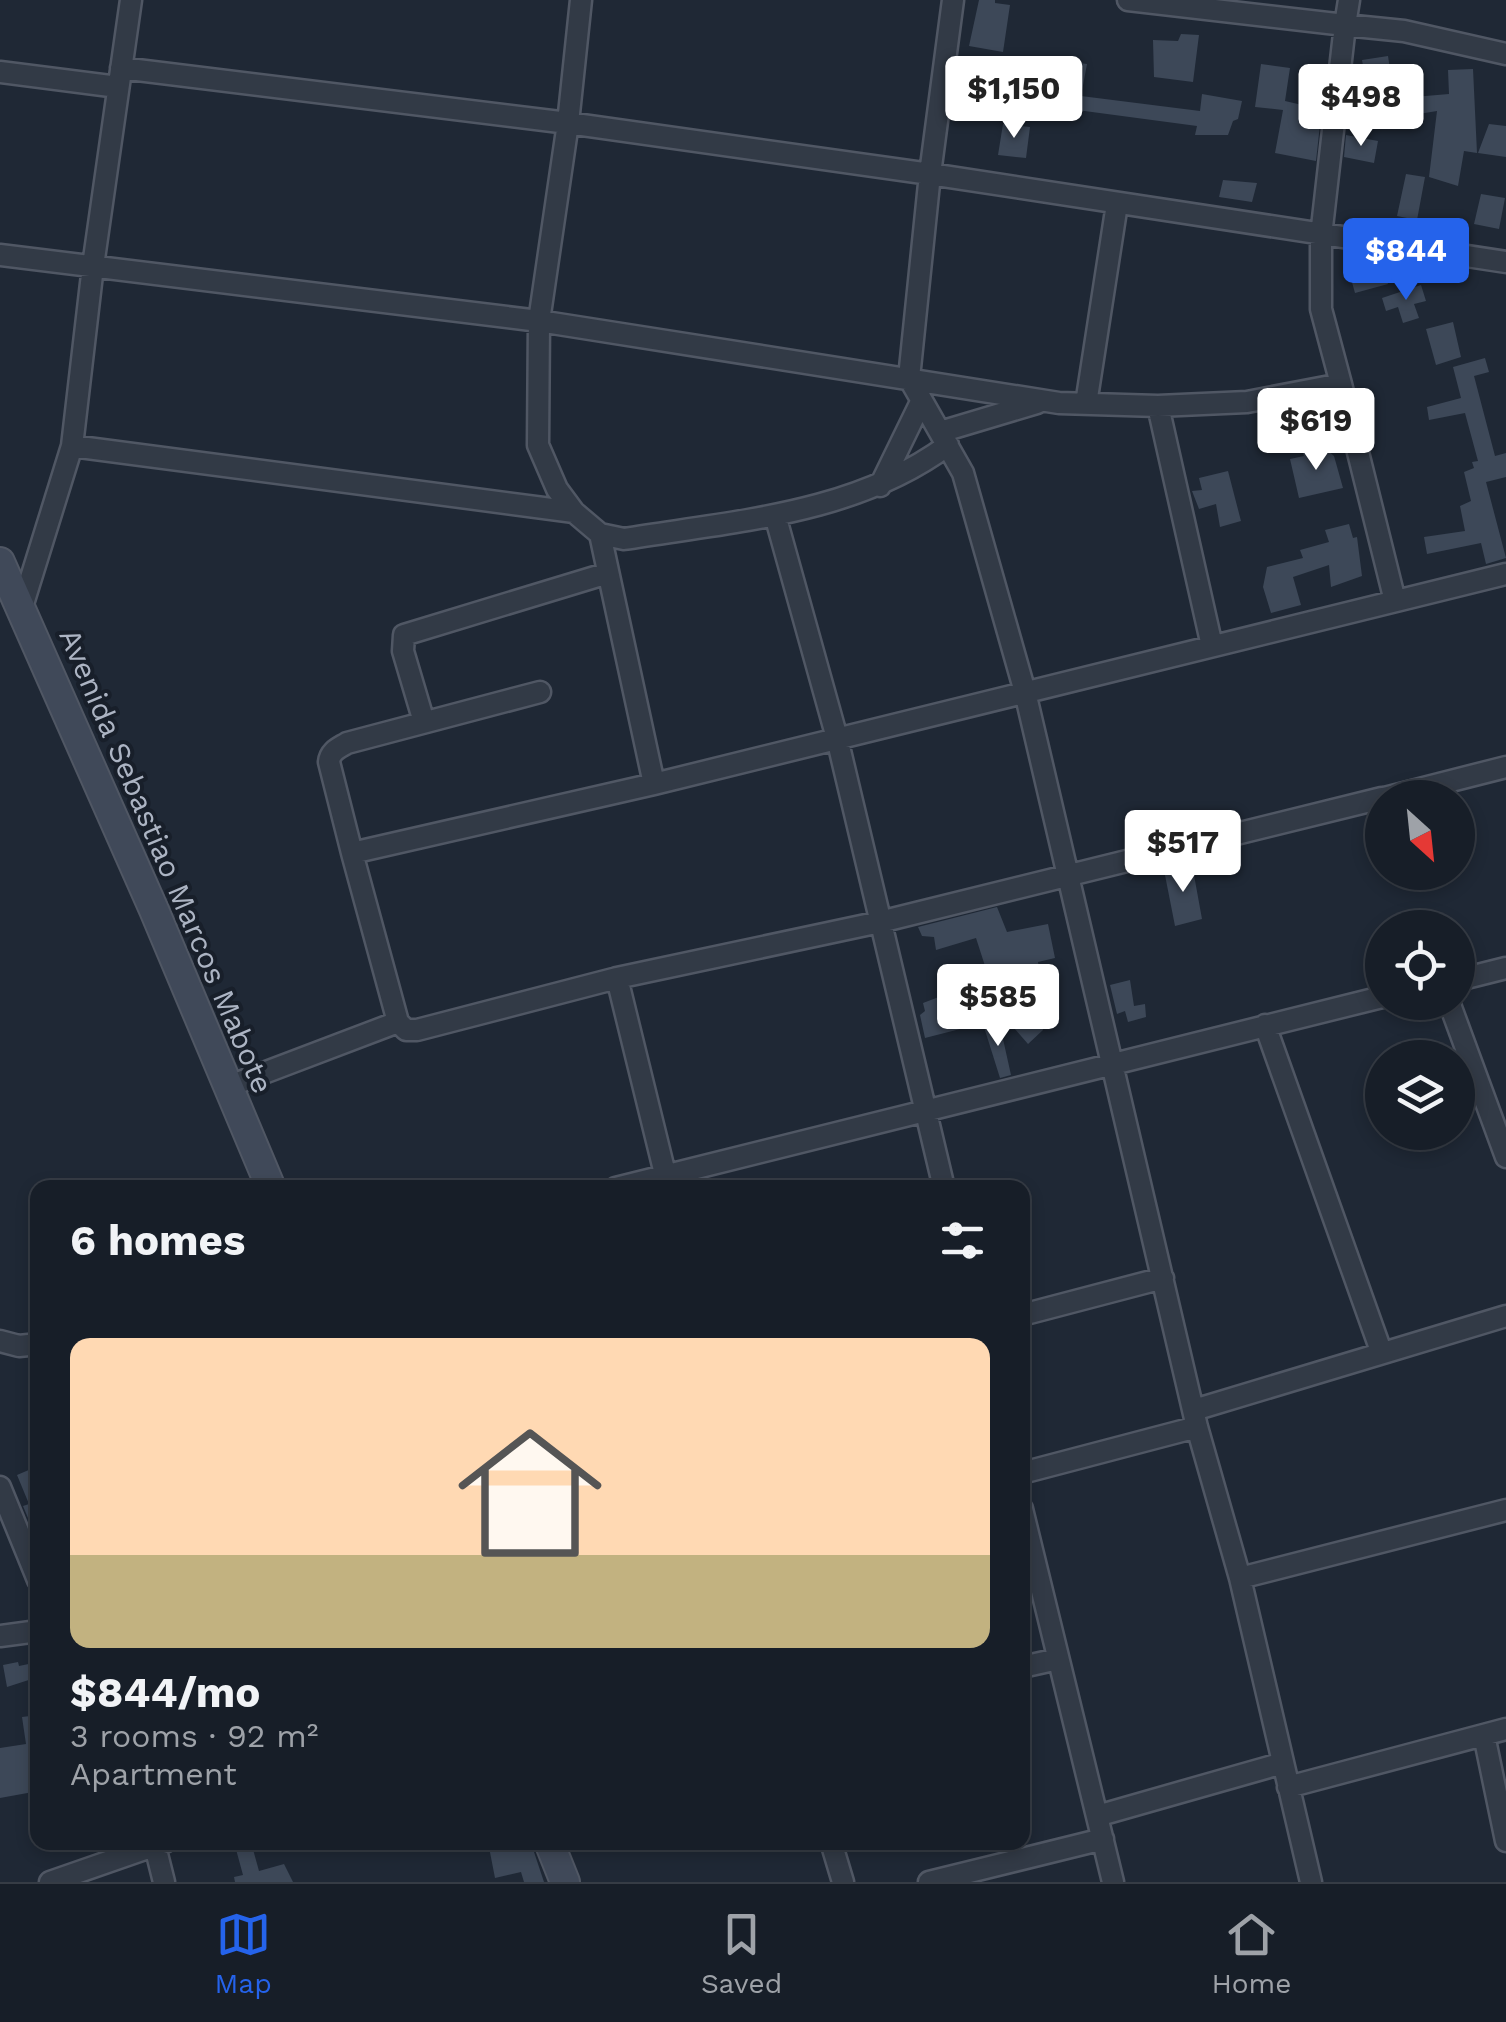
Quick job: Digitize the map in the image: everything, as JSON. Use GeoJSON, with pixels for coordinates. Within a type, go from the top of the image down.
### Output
{"type":"FeatureCollection","features":[{"type":"Feature","properties":{"kind":"main road","name":"Avenida Sebastiao Marcos Mabote"},"geometry":{"type":"LineString","coordinates":[[0,562],[267,1180]]}},
{"type":"Feature","properties":{"kind":"main road"},"geometry":{"type":"LineString","coordinates":[[553,1850],[565,1882]]}},
{"type":"Feature","properties":{"kind":"street"},"geometry":{"type":"LineString","coordinates":[[22,607],[72,446],[131,0]]}},
{"type":"Feature","properties":{"kind":"street"},"geometry":{"type":"LineString","coordinates":[[581,0],[568,123],[539,320],[538,445],[547,470],[574,512],[600,534],[624,539],[775,515],[880,486],[920,465],[944,438],[1044,401]]}},
{"type":"Feature","properties":{"kind":"street"},"geometry":{"type":"LineString","coordinates":[[953,0],[909,378],[963,473],[1025,692],[1195,1419],[1240,1578],[1312,1882]]}},
{"type":"Feature","properties":{"kind":"street"},"geometry":{"type":"LineString","coordinates":[[1128,0],[1404,31],[1506,54]]}},
{"type":"Feature","properties":{"kind":"street"},"geometry":{"type":"LineString","coordinates":[[1349,0],[1320,236],[1321,309],[1396,601]]}},
{"type":"Feature","properties":{"kind":"street"},"geometry":{"type":"LineString","coordinates":[[0,72],[119,78],[568,123],[1506,262]]}},
{"type":"Feature","properties":{"kind":"street"},"geometry":{"type":"LineString","coordinates":[[1086,404],[1116,204]]}},
{"type":"Feature","properties":{"kind":"street"},"geometry":{"type":"LineString","coordinates":[[0,255],[539,320],[1044,401],[1158,406],[1248,402],[1341,384]]}},
{"type":"Feature","properties":{"kind":"street"},"geometry":{"type":"LineString","coordinates":[[880,486],[920,402]]}},
{"type":"Feature","properties":{"kind":"street"},"geometry":{"type":"LineString","coordinates":[[1158,406],[1212,646]]}},
{"type":"Feature","properties":{"kind":"street"},"geometry":{"type":"LineString","coordinates":[[72,446],[574,512]]}},
{"type":"Feature","properties":{"kind":"street"},"geometry":{"type":"LineString","coordinates":[[775,515],[837,738],[942,1180]]}},
{"type":"Feature","properties":{"kind":"street"},"geometry":{"type":"LineString","coordinates":[[600,534],[654,784]]}},
{"type":"Feature","properties":{"kind":"street"},"geometry":{"type":"LineString","coordinates":[[424,722],[403,652],[404,634],[608,573]]}},
{"type":"Feature","properties":{"kind":"street"},"geometry":{"type":"LineString","coordinates":[[352,853],[654,784],[1506,574]]}},
{"type":"Feature","properties":{"kind":"street"},"geometry":{"type":"LineString","coordinates":[[540,692],[347,743],[330,756],[398,1022],[406,1030],[617,978],[880,922],[1365,802]]}},
{"type":"Feature","properties":{"kind":"street"},"geometry":{"type":"LineString","coordinates":[[1454,780],[1506,767]]}},
{"type":"Feature","properties":{"kind":"street"},"geometry":{"type":"LineString","coordinates":[[1475,976],[1506,968]]}},
{"type":"Feature","properties":{"kind":"street"},"geometry":{"type":"LineString","coordinates":[[617,978],[666,1180]]}},
{"type":"Feature","properties":{"kind":"street"},"geometry":{"type":"LineString","coordinates":[[670,1180],[926,1111],[1365,1002]]}},
{"type":"Feature","properties":{"kind":"street"},"geometry":{"type":"LineString","coordinates":[[1455,1020],[1506,1158]]}},
{"type":"Feature","properties":{"kind":"street"},"geometry":{"type":"LineString","coordinates":[[228,1087],[398,1022]]}},
{"type":"Feature","properties":{"kind":"street"},"geometry":{"type":"LineString","coordinates":[[1264,1025],[1381,1351]]}},
{"type":"Feature","properties":{"kind":"street"},"geometry":{"type":"LineString","coordinates":[[1030,1313],[1163,1278]]}},
{"type":"Feature","properties":{"kind":"street"},"geometry":{"type":"LineString","coordinates":[[1030,1471],[1195,1419],[1381,1351],[1506,1316]]}},
{"type":"Feature","properties":{"kind":"street"},"geometry":{"type":"LineString","coordinates":[[0,1341],[30,1345]]}},
{"type":"Feature","properties":{"kind":"street"},"geometry":{"type":"LineString","coordinates":[[0,1487],[30,1560]]}},
{"type":"Feature","properties":{"kind":"street"},"geometry":{"type":"LineString","coordinates":[[1240,1578],[1506,1510]]}},
{"type":"Feature","properties":{"kind":"street"},"geometry":{"type":"LineString","coordinates":[[1030,1542],[1113,1882]]}},
{"type":"Feature","properties":{"kind":"street"},"geometry":{"type":"LineString","coordinates":[[0,1636],[30,1632]]}},
{"type":"Feature","properties":{"kind":"street"},"geometry":{"type":"LineString","coordinates":[[1030,1665],[1058,1658]]}},
{"type":"Feature","properties":{"kind":"street"},"geometry":{"type":"LineString","coordinates":[[1288,1787],[1506,1729]]}},
{"type":"Feature","properties":{"kind":"street"},"geometry":{"type":"LineString","coordinates":[[1484,1736],[1506,1841]]}},
{"type":"Feature","properties":{"kind":"street"},"geometry":{"type":"LineString","coordinates":[[1097,1816],[1283,1763]]}},
{"type":"Feature","properties":{"kind":"street"},"geometry":{"type":"LineString","coordinates":[[930,1882],[1103,1839]]}},
{"type":"Feature","properties":{"kind":"street"},"geometry":{"type":"LineString","coordinates":[[50,1882],[143,1850]]}},
{"type":"Feature","properties":{"kind":"street"},"geometry":{"type":"LineString","coordinates":[[161,1850],[164,1882]]}},
{"type":"Feature","properties":{"kind":"street"},"geometry":{"type":"LineString","coordinates":[[833,1850],[843,1882]]}},
{"type":"Feature","properties":{"kind":"building"},"geometry":{"type":"Polygon","coordinates":[[[979,0],[1010,5],[1003,52],[969,46],[979,0]]]}},
{"type":"Feature","properties":{"kind":"building"},"geometry":{"type":"Polygon","coordinates":[[[1181,34],[1199,35],[1193,82],[1154,77],[1153,40],[1178,41],[1181,34]]]}},
{"type":"Feature","properties":{"kind":"building"},"geometry":{"type":"Polygon","coordinates":[[[1388,56],[1394,96],[1369,100],[1362,60],[1388,56]]]}},
{"type":"Feature","properties":{"kind":"building"},"geometry":{"type":"Polygon","coordinates":[[[1072,62],[1087,64],[1081,96],[1200,111],[1202,94],[1242,101],[1238,119],[1233,121],[1228,135],[1195,135],[1197,126],[1077,110],[1075,117],[1037,104],[1038,88],[1064,92],[1072,62]]]}},
{"type":"Feature","properties":{"kind":"building"},"geometry":{"type":"Polygon","coordinates":[[[1261,64],[1290,68],[1285,101],[1322,106],[1316,161],[1275,153],[1283,110],[1255,107],[1261,64]]]}},
{"type":"Feature","properties":{"kind":"building"},"geometry":{"type":"Polygon","coordinates":[[[1473,69],[1477,153],[1464,151],[1458,186],[1429,177],[1437,111],[1394,118],[1390,99],[1449,94],[1448,70],[1473,69]]]}},
{"type":"Feature","properties":{"kind":"building"},"geometry":{"type":"Polygon","coordinates":[[[1003,124],[1030,127],[1026,158],[998,155],[1003,124]]]}},
{"type":"Feature","properties":{"kind":"building"},"geometry":{"type":"Polygon","coordinates":[[[1489,124],[1506,126],[1506,157],[1478,153],[1489,124]]]}},
{"type":"Feature","properties":{"kind":"building"},"geometry":{"type":"Polygon","coordinates":[[[1346,135],[1378,141],[1374,163],[1344,157],[1346,135]]]}},
{"type":"Feature","properties":{"kind":"building"},"geometry":{"type":"Polygon","coordinates":[[[1406,174],[1425,177],[1417,220],[1397,216],[1406,174]]]}},
{"type":"Feature","properties":{"kind":"building"},"geometry":{"type":"Polygon","coordinates":[[[1223,180],[1257,183],[1252,202],[1219,197],[1223,180]]]}},
{"type":"Feature","properties":{"kind":"building"},"geometry":{"type":"Polygon","coordinates":[[[1481,194],[1505,198],[1499,229],[1474,224],[1481,194]]]}},
{"type":"Feature","properties":{"kind":"building"},"geometry":{"type":"Polygon","coordinates":[[[1378,256],[1388,284],[1355,293],[1348,268],[1378,256]]]}},
{"type":"Feature","properties":{"kind":"building"},"geometry":{"type":"Polygon","coordinates":[[[1421,285],[1426,301],[1414,304],[1419,318],[1403,323],[1398,307],[1386,311],[1382,298],[1421,285]]]}},
{"type":"Feature","properties":{"kind":"building"},"geometry":{"type":"Polygon","coordinates":[[[1453,322],[1461,357],[1436,365],[1426,329],[1453,322]]]}},
{"type":"Feature","properties":{"kind":"building"},"geometry":{"type":"Polygon","coordinates":[[[1485,358],[1489,372],[1474,376],[1495,456],[1506,453],[1506,477],[1486,482],[1506,558],[1486,564],[1481,543],[1427,554],[1424,537],[1465,531],[1460,506],[1471,501],[1464,472],[1474,468],[1472,462],[1478,461],[1465,413],[1429,420],[1427,407],[1461,398],[1453,367],[1485,358]]]}},
{"type":"Feature","properties":{"kind":"building"},"geometry":{"type":"Polygon","coordinates":[[[1327,450],[1334,456],[1343,488],[1299,498],[1290,459],[1304,456],[1302,451],[1327,450]]]}},
{"type":"Feature","properties":{"kind":"building"},"geometry":{"type":"Polygon","coordinates":[[[1228,471],[1241,521],[1220,527],[1216,504],[1199,509],[1192,491],[1202,490],[1199,478],[1228,471]]]}},
{"type":"Feature","properties":{"kind":"building"},"geometry":{"type":"Polygon","coordinates":[[[1349,524],[1353,538],[1357,537],[1362,576],[1331,587],[1329,565],[1293,577],[1301,605],[1271,613],[1263,587],[1267,567],[1303,558],[1300,550],[1329,542],[1325,530],[1349,524]]]}},
{"type":"Feature","properties":{"kind":"building"},"geometry":{"type":"Polygon","coordinates":[[[1192,864],[1202,919],[1175,926],[1164,870],[1192,864]]]}},
{"type":"Feature","properties":{"kind":"building"},"geometry":{"type":"Polygon","coordinates":[[[997,907],[1007,932],[1048,924],[1055,958],[1038,962],[1049,1006],[1038,1009],[1043,1030],[1028,1044],[1000,1012],[995,994],[956,1005],[964,1028],[925,1038],[920,1015],[925,1011],[923,1003],[952,992],[948,980],[986,969],[976,938],[936,950],[934,937],[922,936],[918,927],[997,907]]]}},
{"type":"Feature","properties":{"kind":"building"},"geometry":{"type":"Polygon","coordinates":[[[1130,980],[1134,1006],[1145,1004],[1146,1017],[1128,1022],[1125,1011],[1117,1014],[1110,985],[1130,980]]]}},
{"type":"Feature","properties":{"kind":"building"},"geometry":{"type":"Polygon","coordinates":[[[999,1021],[1011,1075],[1000,1078],[984,1027],[999,1021]]]}},
{"type":"Feature","properties":{"kind":"building"},"geometry":{"type":"Polygon","coordinates":[[[30,1469],[30,1523],[23,1506],[29,1504],[17,1475],[30,1469]]]}},
{"type":"Feature","properties":{"kind":"building"},"geometry":{"type":"Polygon","coordinates":[[[30,1664],[30,1680],[7,1687],[3,1665],[30,1664]]]}},
{"type":"Feature","properties":{"kind":"building"},"geometry":{"type":"Polygon","coordinates":[[[30,1716],[30,1793],[0,1798],[0,1748],[26,1744],[22,1717],[30,1716]]]}},
{"type":"Feature","properties":{"kind":"building"},"geometry":{"type":"Polygon","coordinates":[[[236,1850],[253,1850],[259,1871],[284,1864],[293,1882],[235,1882],[234,1877],[243,1875],[236,1850]]]}},
{"type":"Feature","properties":{"kind":"building"},"geometry":{"type":"Polygon","coordinates":[[[490,1850],[533,1850],[544,1882],[524,1882],[521,1872],[495,1878],[490,1850]]]}}]}
